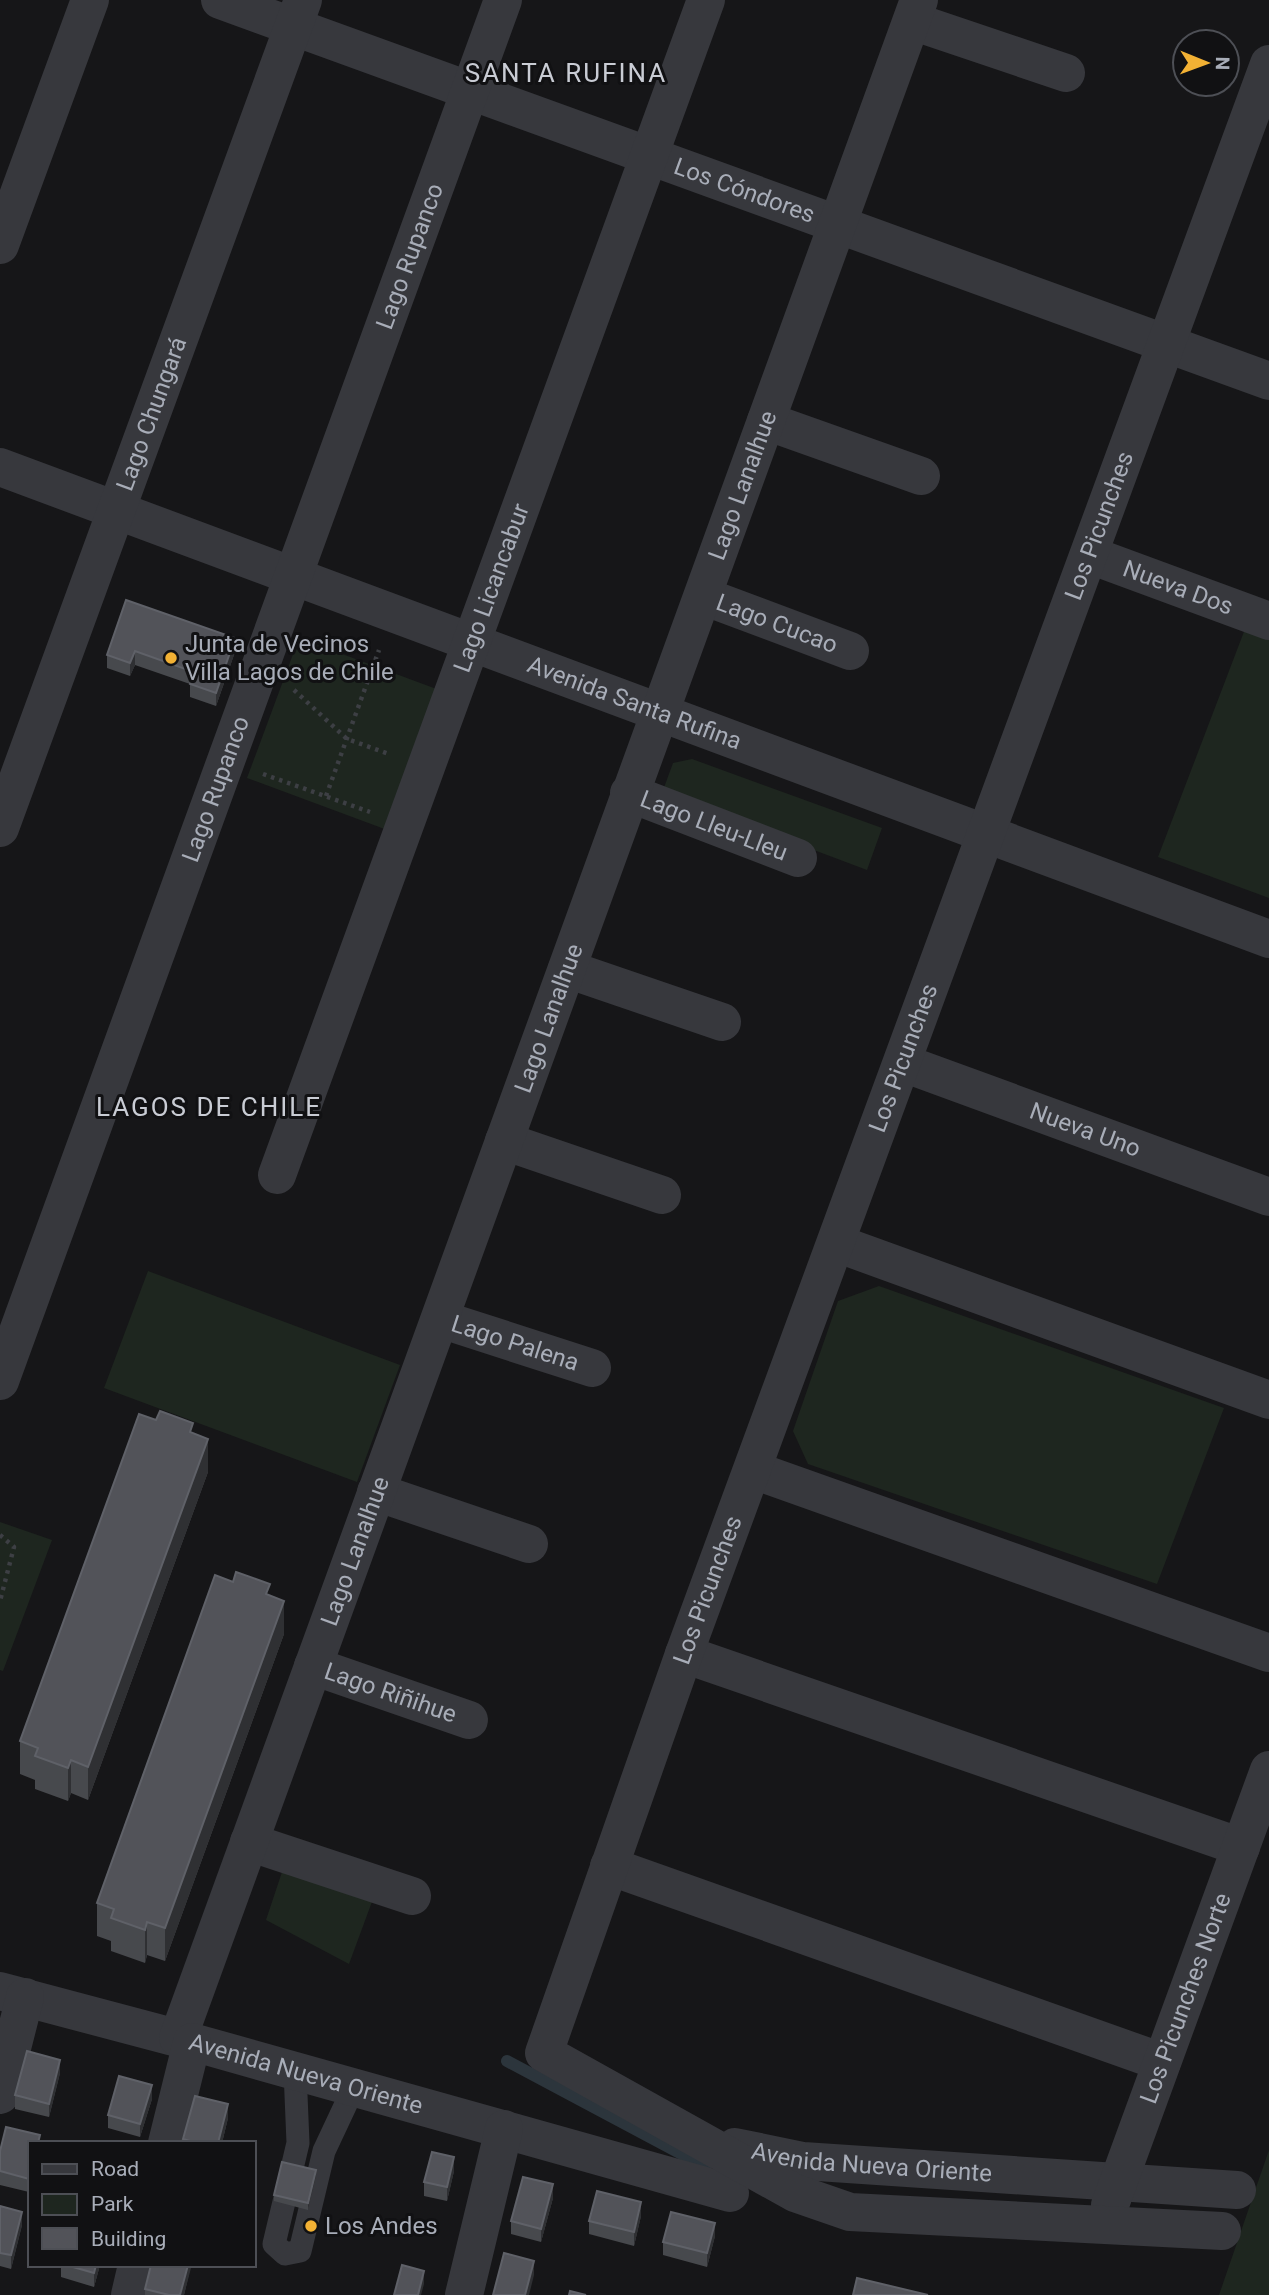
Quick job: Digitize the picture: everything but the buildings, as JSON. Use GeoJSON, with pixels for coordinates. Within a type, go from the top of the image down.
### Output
{"type":"FeatureCollection","features":[{"type":"Feature","properties":{"kind":"street"},"geometry":{"type":"LineString","coordinates":[[0,245],[90,0]]}},
{"type":"Feature","properties":{"kind":"street","name":"Los Cóndores"},"geometry":{"type":"LineString","coordinates":[[220,0],[298,13],[471,91],[1269,381]]}},
{"type":"Feature","properties":{"kind":"street","name":"Lago Rupanco"},"geometry":{"type":"LineString","coordinates":[[0,1381],[503,0]]}},
{"type":"Feature","properties":{"kind":"street","name":"Lago Licancabur"},"geometry":{"type":"LineString","coordinates":[[277,1175],[706,0]]}},
{"type":"Feature","properties":{"kind":"street"},"geometry":{"type":"LineString","coordinates":[[915,11],[1066,72]]}},
{"type":"Feature","properties":{"kind":"street","name":"Lago Lanalhue"},"geometry":{"type":"LineString","coordinates":[[167,2141],[185,2040],[249,1842],[915,11]]}},
{"type":"Feature","properties":{"kind":"street","name":"Lago Chungará"},"geometry":{"type":"LineString","coordinates":[[0,828],[298,13]]}},
{"type":"Feature","properties":{"kind":"street","name":"Los Picunches"},"geometry":{"type":"LineString","coordinates":[[686,2132],[544,2053],[684,1654],[1167,344],[1256,139],[1269,64]]}},
{"type":"Feature","properties":{"kind":"street"},"geometry":{"type":"LineString","coordinates":[[766,421],[921,476]]}},
{"type":"Feature","properties":{"kind":"street","name":"Avenida Santa Rufina"},"geometry":{"type":"LineString","coordinates":[[0,467],[1269,939]]}},
{"type":"Feature","properties":{"kind":"street","name":"Nueva Dos"},"geometry":{"type":"LineString","coordinates":[[1090,555],[1269,621]]}},
{"type":"Feature","properties":{"kind":"street","name":"Lago Cucao"},"geometry":{"type":"LineString","coordinates":[[702,596],[850,651]]}},
{"type":"Feature","properties":{"kind":"street","name":"Lago Lleu-Lleu"},"geometry":{"type":"LineString","coordinates":[[629,793],[799,858]]}},
{"type":"Feature","properties":{"kind":"street"},"geometry":{"type":"LineString","coordinates":[[567,969],[722,1022]]}},
{"type":"Feature","properties":{"kind":"street","name":"Nueva Uno"},"geometry":{"type":"LineString","coordinates":[[903,1063],[1269,1196]]}},
{"type":"Feature","properties":{"kind":"street"},"geometry":{"type":"LineString","coordinates":[[504,1141],[662,1195]]}},
{"type":"Feature","properties":{"kind":"street"},"geometry":{"type":"LineString","coordinates":[[836,1243],[1269,1400]]}},
{"type":"Feature","properties":{"kind":"street","name":"Lago Palena"},"geometry":{"type":"LineString","coordinates":[[440,1319],[592,1368]]}},
{"type":"Feature","properties":{"kind":"street"},"geometry":{"type":"LineString","coordinates":[[753,1470],[1269,1653]]}},
{"type":"Feature","properties":{"kind":"street"},"geometry":{"type":"LineString","coordinates":[[376,1492],[529,1544]]}},
{"type":"Feature","properties":{"kind":"street"},"geometry":{"type":"LineString","coordinates":[[684,1654],[1241,1847]]}},
{"type":"Feature","properties":{"kind":"street","name":"Lago Riñihue"},"geometry":{"type":"LineString","coordinates":[[313,1666],[469,1720]]}},
{"type":"Feature","properties":{"kind":"street","name":"Los Picunches Norte"},"geometry":{"type":"LineString","coordinates":[[1103,2225],[1269,1770]]}},
{"type":"Feature","properties":{"kind":"street"},"geometry":{"type":"LineString","coordinates":[[249,1842],[412,1896]]}},
{"type":"Feature","properties":{"kind":"street"},"geometry":{"type":"LineString","coordinates":[[609,1866],[1162,2062]]}},
{"type":"Feature","properties":{"kind":"street"},"geometry":{"type":"LineString","coordinates":[[0,2095],[12,1994]]}},
{"type":"Feature","properties":{"kind":"street","name":"Avenida Nueva Oriente"},"geometry":{"type":"LineString","coordinates":[[12,1994],[295,2070],[730,2193]]}},
{"type":"Feature","properties":{"kind":"street"},"geometry":{"type":"LineString","coordinates":[[464,2295],[504,2129]]}},
{"type":"Feature","properties":{"kind":"street","name":"Avenida Nueva Oriente"},"geometry":{"type":"LineString","coordinates":[[686,2132],[727,2145],[803,2161],[1237,2190]]}},
{"type":"Feature","properties":{"kind":"street","name":"Avenida Nueva Oriente"},"geometry":{"type":"LineString","coordinates":[[686,2132],[795,2193],[850,2212],[1222,2231]]}},
{"type":"Feature","properties":{"kind":"street"},"geometry":{"type":"LineString","coordinates":[[130,2295],[137,2267]]}},
{"type":"Feature","properties":{"kind":"lane"},"geometry":{"type":"LineString","coordinates":[[295,2070],[298,2143],[274,2244],[285,2254],[300,2251],[324,2151],[354,2087]]}},
{"type":"Feature","properties":{"kind":"path"},"geometry":{"type":"LineString","coordinates":[[326,796],[393,613]]}},
{"type":"Feature","properties":{"kind":"path"},"geometry":{"type":"LineString","coordinates":[[263,660],[347,739],[426,768]]}},
{"type":"Feature","properties":{"kind":"path"},"geometry":{"type":"LineString","coordinates":[[224,768],[263,774],[389,819],[399,844]]}},
{"type":"Feature","properties":{"kind":"path"},"geometry":{"type":"LineString","coordinates":[[0,1535],[14,1547],[0,1601]]}},
{"type":"Feature","properties":{"kind":"green space"},"geometry":{"type":"Polygon","coordinates":[[[1245,629],[1269,638],[1269,898],[1158,857],[1245,629]]]}},
{"type":"Feature","properties":{"kind":"green space"},"geometry":{"type":"Polygon","coordinates":[[[299,638],[450,694],[398,834],[247,778],[299,638]]]}},
{"type":"Feature","properties":{"kind":"green space"},"geometry":{"type":"Polygon","coordinates":[[[692,759],[882,828],[867,870],[662,793],[673,763],[692,759]]]}},
{"type":"Feature","properties":{"kind":"green space"},"geometry":{"type":"Polygon","coordinates":[[[148,1271],[400,1365],[357,1482],[104,1388],[148,1271]]]}},
{"type":"Feature","properties":{"kind":"green space"},"geometry":{"type":"Polygon","coordinates":[[[879,1286],[1224,1408],[1157,1584],[808,1464],[793,1431],[838,1301],[879,1286]]]}},
{"type":"Feature","properties":{"kind":"green space"},"geometry":{"type":"Polygon","coordinates":[[[0,1522],[52,1540],[3,1671],[0,1670],[0,1522]]]}},
{"type":"Feature","properties":{"kind":"green space"},"geometry":{"type":"Polygon","coordinates":[[[284,1866],[373,1899],[349,1964],[266,1920],[284,1866]]]}},
{"type":"Feature","properties":{"kind":"green space"},"geometry":{"type":"Polygon","coordinates":[[[1269,2150],[1269,2295],[1219,2295],[1269,2150]]]}},
{"type":"Feature","properties":{"kind":"waterway"},"geometry":{"type":"LineString","coordinates":[[507,2061],[706,2167]]}},
{"type":"Feature","properties":{"kind":"place","name":"Junta de Vecinos Villa Lagos de Chile"},"geometry":{"type":"Point","coordinates":[171,658]}},
{"type":"Feature","properties":{"kind":"place","name":"Los Andes"},"geometry":{"type":"Point","coordinates":[311,2226]}},
{"type":"Feature","properties":{"kind":"district","name":"SANTA RUFINA"},"geometry":{"type":"Point","coordinates":[566,73]}},
{"type":"Feature","properties":{"kind":"district","name":"LAGOS DE CHILE"},"geometry":{"type":"Point","coordinates":[209,1107]}}]}
